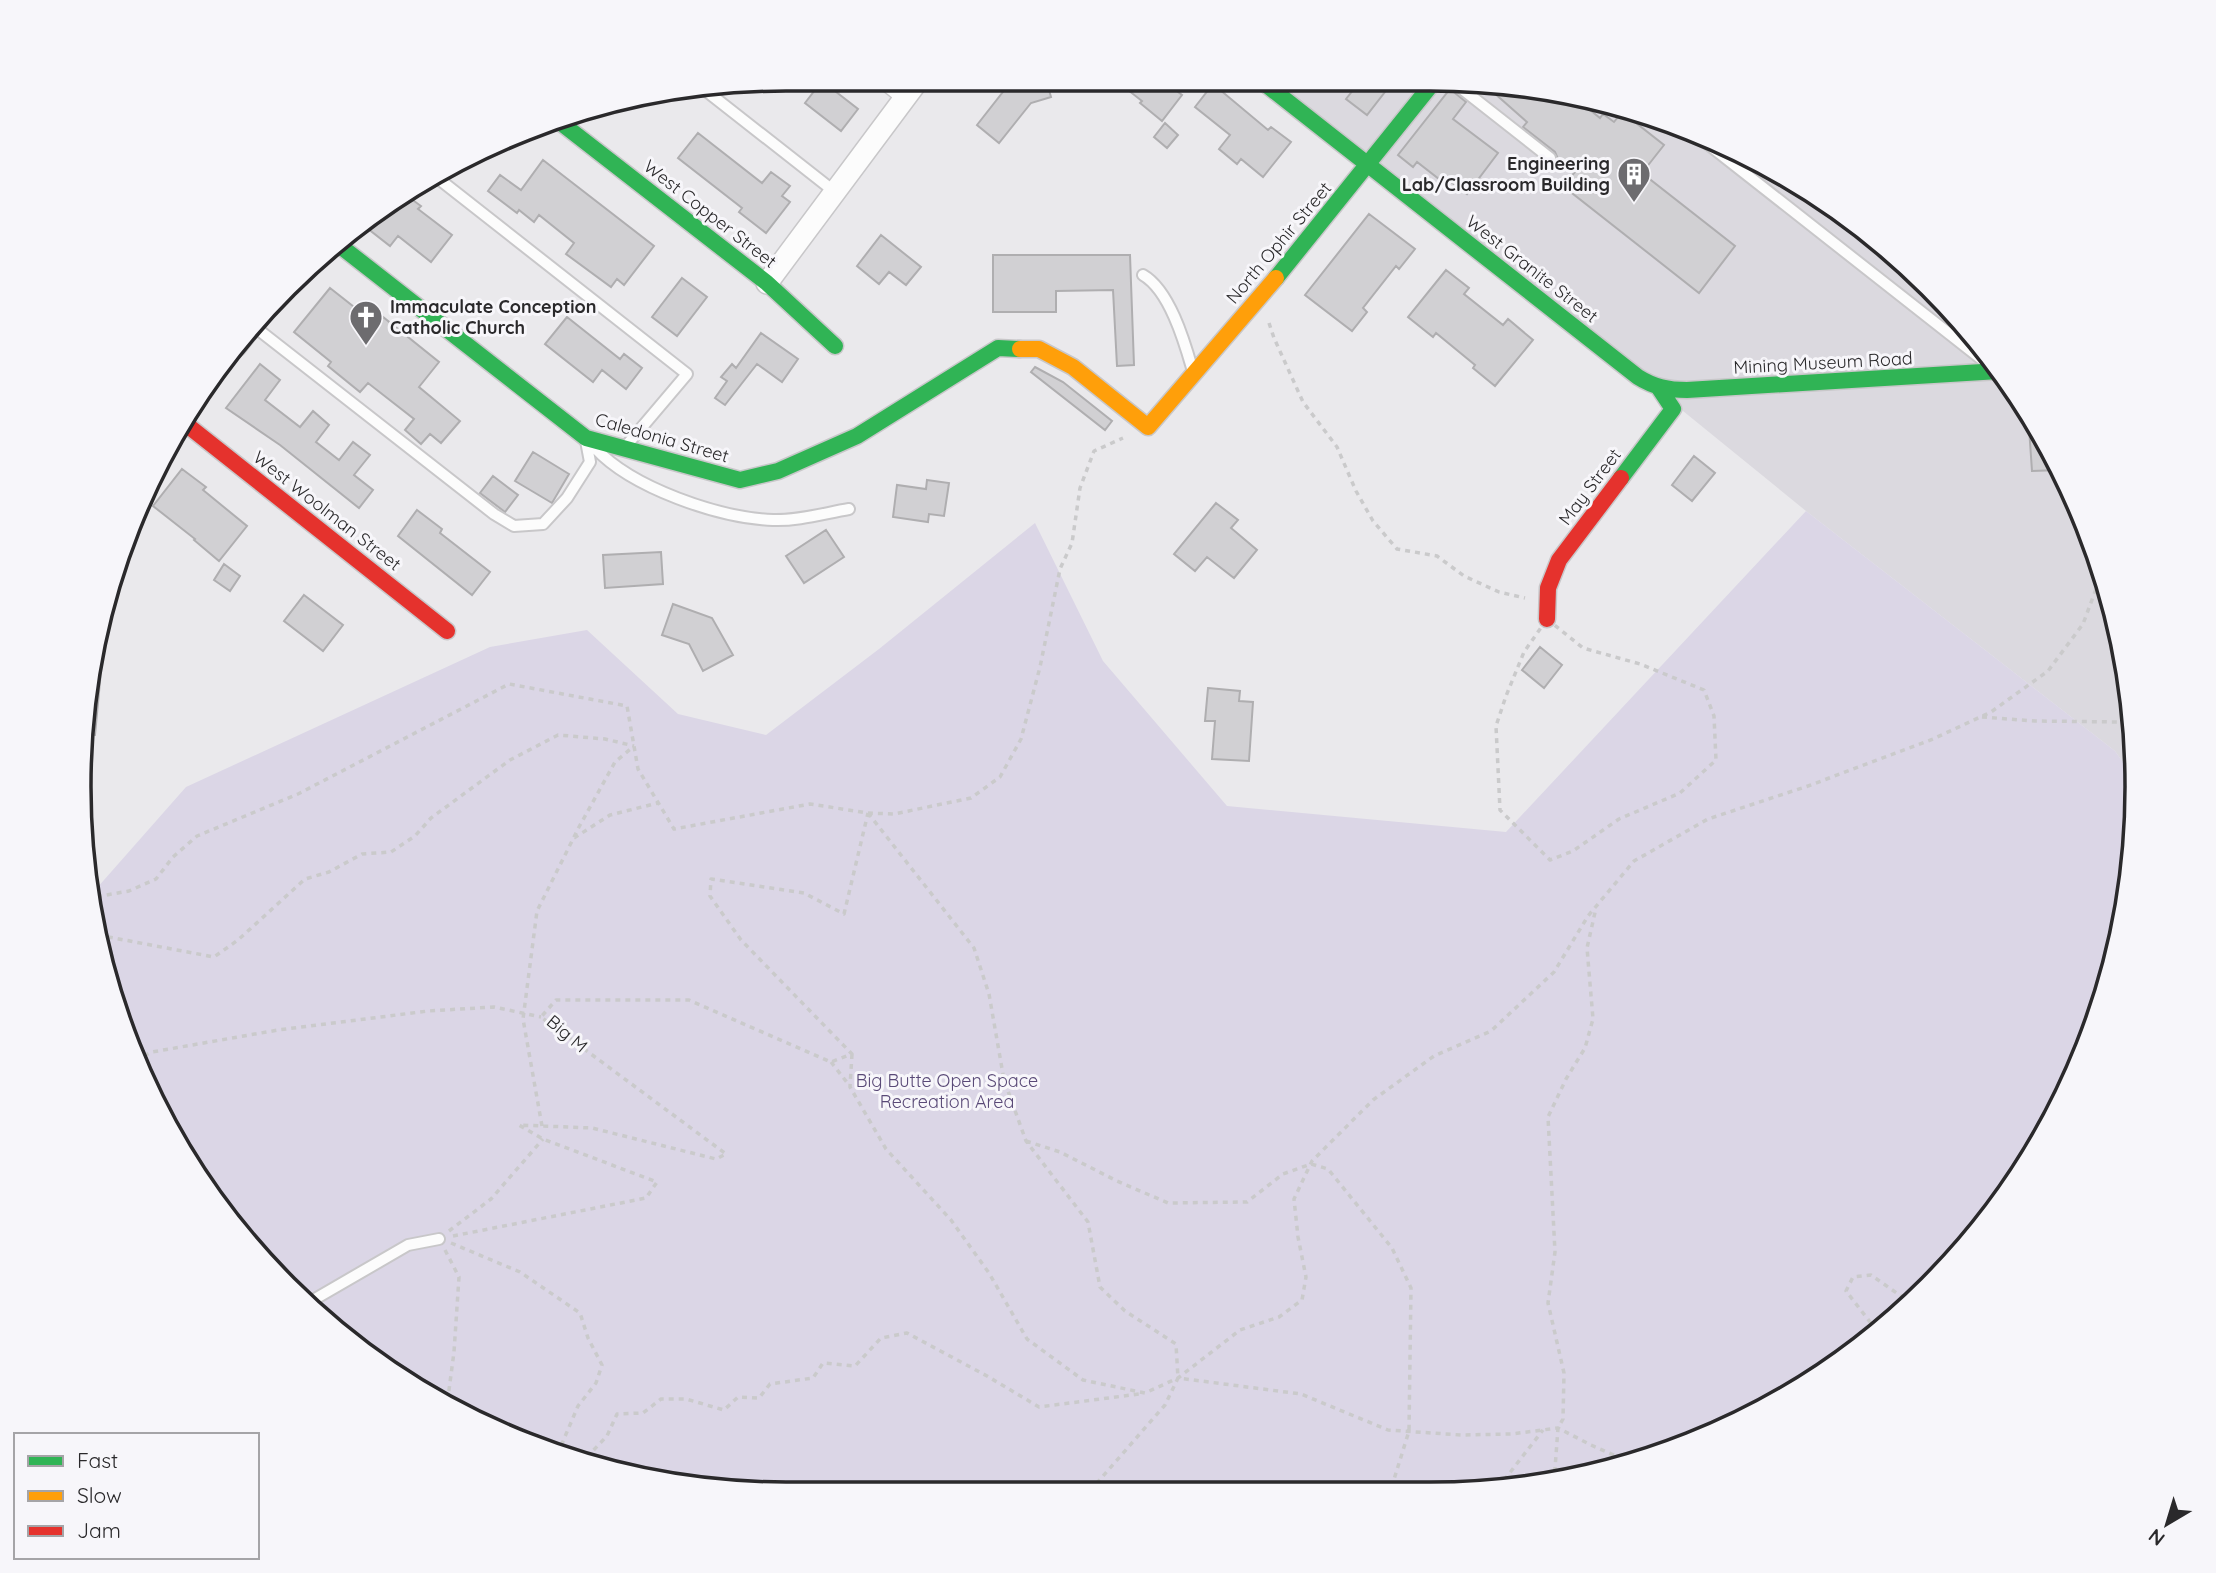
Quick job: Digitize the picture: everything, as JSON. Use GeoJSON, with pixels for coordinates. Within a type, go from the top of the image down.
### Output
{"type":"FeatureCollection","features":[{"type":"Feature","properties":{"kind":"street"},"geometry":{"type":"LineString","coordinates":[[767,283],[910,91]]}},
{"type":"Feature","properties":{"kind":"street","name":"West Granite Street"},"geometry":{"type":"LineString","coordinates":[[1274,91],[1655,387]]}},
{"type":"Feature","properties":{"kind":"street","name":"North Ophir Street"},"geometry":{"type":"LineString","coordinates":[[1148,428],[1298,253],[1426,91]]}},
{"type":"Feature","properties":{"kind":"street","name":"West Copper Street"},"geometry":{"type":"LineString","coordinates":[[566,127],[767,283],[835,346]]}},
{"type":"Feature","properties":{"kind":"street","name":"Caledonia Street"},"geometry":{"type":"LineString","coordinates":[[345,250],[586,438],[740,480],[778,471],[857,436],[998,348],[1039,349],[1073,367],[1148,428]]}},
{"type":"Feature","properties":{"kind":"street","name":"Mining Museum Road"},"geometry":{"type":"LineString","coordinates":[[1655,387],[1687,390],[1987,372]]}},
{"type":"Feature","properties":{"kind":"street","name":"May Street"},"geometry":{"type":"LineString","coordinates":[[1548,611],[1548,588],[1559,560],[1673,409],[1655,387]]}},
{"type":"Feature","properties":{"kind":"street","name":"West Woolman Street"},"geometry":{"type":"LineString","coordinates":[[191,428],[447,631]]}},
{"type":"Feature","properties":{"kind":"lane"},"geometry":{"type":"LineString","coordinates":[[1466,92],[1550,158]]}},
{"type":"Feature","properties":{"kind":"lane"},"geometry":{"type":"LineString","coordinates":[[712,95],[835,192]]}},
{"type":"Feature","properties":{"kind":"lane"},"geometry":{"type":"LineString","coordinates":[[1725,158],[1969,348]]}},
{"type":"Feature","properties":{"kind":"lane"},"geometry":{"type":"LineString","coordinates":[[443,182],[687,374],[624,449]]}},
{"type":"Feature","properties":{"kind":"lane"},"geometry":{"type":"LineString","coordinates":[[1143,275],[1151,279],[1166,302],[1183,338],[1194,374]]}},
{"type":"Feature","properties":{"kind":"lane"},"geometry":{"type":"LineString","coordinates":[[263,329],[494,514],[514,526],[543,524],[566,498],[590,462],[586,438]]}},
{"type":"Feature","properties":{"kind":"lane"},"geometry":{"type":"LineString","coordinates":[[586,438],[606,461],[637,480],[688,502],[728,513],[774,520],[849,509]]}},
{"type":"Feature","properties":{"kind":"lane"},"geometry":{"type":"LineString","coordinates":[[316,1298],[408,1245],[439,1239]]}},
{"type":"Feature","properties":{"kind":"path"},"geometry":{"type":"LineString","coordinates":[[1261,296],[1274,338],[1303,402],[1337,447],[1356,491],[1373,521],[1397,549],[1437,556],[1464,576],[1548,611],[1583,648],[1640,664],[1704,690],[1714,716],[1716,760],[1680,793],[1619,819],[1573,851],[1550,860],[1500,810],[1496,726],[1524,652],[1548,611]]}},
{"type":"Feature","properties":{"kind":"path"},"geometry":{"type":"LineString","coordinates":[[100,898],[129,891],[156,879],[173,858],[197,836],[298,794],[509,684],[627,706],[638,769],[674,829],[810,804],[894,814],[971,798],[1000,777],[1021,739],[1040,667],[1060,569],[1072,542],[1080,488],[1094,451],[1148,428]]}},
{"type":"Feature","properties":{"kind":"path"},"geometry":{"type":"LineString","coordinates":[[590,1453],[607,1436],[617,1414],[643,1413],[661,1399],[686,1399],[724,1410],[738,1397],[759,1398],[770,1384],[813,1378],[823,1363],[855,1366],[881,1338],[907,1333],[1039,1407],[1145,1393],[1178,1378],[1240,1330],[1279,1317],[1301,1300],[1306,1277],[1294,1199],[1311,1164],[1373,1100],[1434,1056],[1491,1031],[1554,972],[1588,916],[1634,861],[1708,819],[1808,786],[1933,739],[1991,712],[2048,671],[2083,624],[2096,589]]}},
{"type":"Feature","properties":{"kind":"path"},"geometry":{"type":"LineString","coordinates":[[1980,717],[2035,721],[2122,721]]}},
{"type":"Feature","properties":{"kind":"path"},"geometry":{"type":"LineString","coordinates":[[108,937],[214,957],[238,940],[305,879],[329,872],[362,854],[391,852],[415,836],[431,818],[510,760],[558,735],[604,738],[634,746]]}},
{"type":"Feature","properties":{"kind":"path"},"geometry":{"type":"LineString","coordinates":[[542,1126],[524,1014],[537,911],[615,762],[634,746]]}},
{"type":"Feature","properties":{"kind":"path"},"geometry":{"type":"LineString","coordinates":[[573,839],[610,816],[658,803]]}},
{"type":"Feature","properties":{"kind":"path"},"geometry":{"type":"LineString","coordinates":[[850,1087],[852,1054],[741,940],[710,896],[711,879],[804,893],[844,914],[869,813]]}},
{"type":"Feature","properties":{"kind":"path"},"geometry":{"type":"LineString","coordinates":[[869,813],[974,948],[989,994],[1004,1080],[1026,1141],[1088,1222],[1100,1287],[1125,1311],[1176,1343],[1178,1378],[1165,1405],[1098,1482]]}},
{"type":"Feature","properties":{"kind":"path"},"geometry":{"type":"LineString","coordinates":[[1555,1471],[1559,1428],[1563,1419],[1564,1373],[1548,1303],[1555,1252],[1548,1118],[1566,1079],[1585,1048],[1593,1019],[1587,948],[1597,905]]}},
{"type":"Feature","properties":{"kind":"path","name":"Big M"},"geometry":{"type":"LineString","coordinates":[[439,1239],[646,1198],[657,1182],[543,1139],[519,1125],[592,1128],[716,1159],[726,1154],[541,1017],[556,1000],[689,1000],[831,1062]]}},
{"type":"Feature","properties":{"kind":"path"},"geometry":{"type":"LineString","coordinates":[[145,1055],[278,1030],[428,1011],[494,1007],[541,1017]]}},
{"type":"Feature","properties":{"kind":"path"},"geometry":{"type":"LineString","coordinates":[[852,1054],[831,1062],[850,1087],[886,1149],[951,1220],[989,1273],[1027,1339],[1083,1380],[1145,1393]]}},
{"type":"Feature","properties":{"kind":"path"},"geometry":{"type":"LineString","coordinates":[[439,1239],[491,1199],[543,1139]]}},
{"type":"Feature","properties":{"kind":"path"},"geometry":{"type":"LineString","coordinates":[[1026,1141],[1060,1152],[1116,1181],[1168,1203],[1247,1202],[1283,1174],[1311,1164],[1328,1169],[1392,1248],[1411,1288],[1409,1432],[1393,1482]]}},
{"type":"Feature","properties":{"kind":"path"},"geometry":{"type":"LineString","coordinates":[[439,1239],[459,1277],[448,1394]]}},
{"type":"Feature","properties":{"kind":"path"},"geometry":{"type":"LineString","coordinates":[[439,1239],[520,1272],[580,1313],[588,1338],[602,1365],[596,1383],[578,1406],[562,1444]]}},
{"type":"Feature","properties":{"kind":"path"},"geometry":{"type":"LineString","coordinates":[[1871,1323],[1846,1290],[1853,1278],[1871,1275],[1901,1296]]}},
{"type":"Feature","properties":{"kind":"path"},"geometry":{"type":"LineString","coordinates":[[1178,1378],[1301,1394],[1388,1430],[1461,1435],[1559,1428],[1617,1456]]}},
{"type":"Feature","properties":{"kind":"path"},"geometry":{"type":"LineString","coordinates":[[1506,1478],[1543,1430]]}},
{"type":"Feature","properties":{"kind":"shaded area"},"geometry":{"type":"Polygon","coordinates":[[[1274,91],[1475,92],[1565,104],[1610,115],[1696,144],[1737,163],[1816,208],[1853,235],[1921,295],[1981,363],[2008,400],[2053,479],[2072,520],[2101,606],[2119,696],[2125,765],[2115,751],[1806,511],[1651,385],[1274,91]]]}},
{"type":"Feature","properties":{"kind":"green space","name":"Big Butte Open Space Recreation Area"},"geometry":{"type":"Polygon","coordinates":[[[1806,511],[2115,751],[2125,765],[2124,832],[2119,877],[2112,922],[2088,1010],[2072,1053],[2032,1134],[2008,1173],[1952,1245],[1888,1309],[1853,1338],[1816,1365],[1737,1410],[1696,1429],[1610,1458],[1565,1469],[1475,1481],[741,1481],[651,1469],[563,1445],[520,1429],[439,1389],[363,1338],[295,1278],[235,1210],[184,1134],[144,1053],[115,967],[98,886],[186,787],[490,647],[587,630],[678,714],[766,735],[879,649],[1035,523],[1103,661],[1227,806],[1506,832],[1806,511]]]}},
{"type":"Feature","properties":{"kind":"building"},"geometry":{"type":"Polygon","coordinates":[[[814,91],[835,91],[858,109],[841,131],[805,103],[814,91]]]}},
{"type":"Feature","properties":{"kind":"building"},"geometry":{"type":"Polygon","coordinates":[[[1004,91],[1049,91],[1051,97],[1031,103],[999,143],[977,125],[1004,91]]]}},
{"type":"Feature","properties":{"kind":"building"},"geometry":{"type":"Polygon","coordinates":[[[1129,91],[1177,91],[1182,95],[1162,121],[1140,103],[1142,101],[1129,91]]]}},
{"type":"Feature","properties":{"kind":"building"},"geometry":{"type":"Polygon","coordinates":[[[1208,91],[1221,91],[1268,130],[1271,127],[1291,142],[1263,177],[1241,159],[1237,164],[1219,149],[1230,135],[1195,107],[1208,91]]]}},
{"type":"Feature","properties":{"kind":"building"},"geometry":{"type":"Polygon","coordinates":[[[1352,91],[1386,91],[1367,115],[1346,99],[1352,91]]]}},
{"type":"Feature","properties":{"kind":"building"},"geometry":{"type":"Polygon","coordinates":[[[1448,91],[1453,92],[1466,102],[1453,119],[1498,153],[1467,194],[1451,182],[1448,186],[1417,162],[1413,167],[1398,155],[1448,91]]]}},
{"type":"Feature","properties":{"kind":"building","name":"Engineering Lab/Classroom Building"},"geometry":{"type":"Polygon","coordinates":[[[1496,94],[1565,104],[1590,110],[1600,118],[1603,114],[1614,122],[1618,117],[1636,123],[1664,145],[1642,173],[1735,246],[1699,293],[1563,186],[1575,172],[1523,127],[1527,122],[1496,94]]]}},
{"type":"Feature","properties":{"kind":"building"},"geometry":{"type":"Polygon","coordinates":[[[1165,123],[1178,135],[1167,148],[1154,137],[1165,123]]]}},
{"type":"Feature","properties":{"kind":"building"},"geometry":{"type":"Polygon","coordinates":[[[698,133],[762,183],[771,172],[790,186],[782,196],[790,202],[766,233],[739,212],[742,208],[678,158],[698,133]]]}},
{"type":"Feature","properties":{"kind":"building"},"geometry":{"type":"Polygon","coordinates":[[[543,160],[654,246],[624,285],[617,279],[611,287],[566,254],[574,243],[539,215],[534,222],[488,191],[500,175],[521,190],[543,160]]]}},
{"type":"Feature","properties":{"kind":"building"},"geometry":{"type":"Polygon","coordinates":[[[413,200],[421,206],[418,209],[452,235],[431,262],[398,236],[390,246],[370,230],[413,200]]]}},
{"type":"Feature","properties":{"kind":"building"},"geometry":{"type":"Polygon","coordinates":[[[1369,214],[1415,249],[1399,269],[1396,266],[1363,308],[1367,312],[1352,331],[1305,295],[1369,214]]]}},
{"type":"Feature","properties":{"kind":"building"},"geometry":{"type":"Polygon","coordinates":[[[881,235],[921,267],[906,285],[889,272],[879,284],[857,266],[881,235]]]}},
{"type":"Feature","properties":{"kind":"building"},"geometry":{"type":"Polygon","coordinates":[[[993,255],[1130,255],[1134,365],[1117,366],[1113,290],[1056,291],[1056,312],[993,312],[993,255]]]}},
{"type":"Feature","properties":{"kind":"building"},"geometry":{"type":"Polygon","coordinates":[[[1446,270],[1469,288],[1464,294],[1503,325],[1508,319],[1533,340],[1495,386],[1473,368],[1475,365],[1436,333],[1433,337],[1408,317],[1446,270]]]}},
{"type":"Feature","properties":{"kind":"building"},"geometry":{"type":"Polygon","coordinates":[[[682,278],[707,297],[677,336],[652,317],[682,278]]]}},
{"type":"Feature","properties":{"kind":"building","name":"Immaculate Conception Catholic Church"},"geometry":{"type":"Polygon","coordinates":[[[330,288],[377,325],[383,317],[439,362],[419,387],[460,421],[441,443],[430,434],[421,444],[405,430],[414,419],[368,383],[360,392],[328,366],[331,362],[294,332],[330,288]]]}},
{"type":"Feature","properties":{"kind":"building"},"geometry":{"type":"Polygon","coordinates":[[[567,317],[620,359],[624,354],[642,368],[626,389],[602,370],[593,382],[545,344],[567,317]]]}},
{"type":"Feature","properties":{"kind":"building"},"geometry":{"type":"Polygon","coordinates":[[[761,333],[798,359],[782,382],[757,364],[725,405],[715,398],[727,381],[721,377],[732,364],[736,368],[761,333]]]}},
{"type":"Feature","properties":{"kind":"building"},"geometry":{"type":"Polygon","coordinates":[[[260,364],[280,380],[265,400],[300,427],[313,411],[329,425],[316,442],[339,460],[353,442],[370,455],[354,475],[373,490],[359,508],[280,445],[226,408],[260,364]]]}},
{"type":"Feature","properties":{"kind":"building"},"geometry":{"type":"Polygon","coordinates":[[[1035,367],[1063,382],[1112,421],[1105,430],[1031,372],[1035,367]]]}},
{"type":"Feature","properties":{"kind":"building"},"geometry":{"type":"Polygon","coordinates":[[[2030,435],[2048,470],[2032,471],[2030,435]]]}},
{"type":"Feature","properties":{"kind":"building"},"geometry":{"type":"Polygon","coordinates":[[[533,452],[569,474],[552,503],[515,481],[533,452]]]}},
{"type":"Feature","properties":{"kind":"building"},"geometry":{"type":"Polygon","coordinates":[[[1694,456],[1715,473],[1692,501],[1672,485],[1694,456]]]}},
{"type":"Feature","properties":{"kind":"building"},"geometry":{"type":"Polygon","coordinates":[[[182,469],[206,487],[203,490],[247,526],[219,561],[153,506],[182,469]]]}},
{"type":"Feature","properties":{"kind":"building"},"geometry":{"type":"Polygon","coordinates":[[[493,476],[518,495],[505,512],[480,493],[493,476]]]}},
{"type":"Feature","properties":{"kind":"building"},"geometry":{"type":"Polygon","coordinates":[[[927,480],[949,483],[944,516],[929,514],[928,522],[893,517],[897,485],[926,489],[927,480]]]}},
{"type":"Feature","properties":{"kind":"building"},"geometry":{"type":"Polygon","coordinates":[[[1216,503],[1238,520],[1231,528],[1257,550],[1234,578],[1207,557],[1195,571],[1174,554],[1216,503]]]}},
{"type":"Feature","properties":{"kind":"building"},"geometry":{"type":"Polygon","coordinates":[[[417,510],[442,529],[440,533],[490,572],[472,595],[398,536],[417,510]]]}},
{"type":"Feature","properties":{"kind":"building"},"geometry":{"type":"Polygon","coordinates":[[[826,530],[844,557],[804,583],[786,556],[826,530]]]}},
{"type":"Feature","properties":{"kind":"building"},"geometry":{"type":"Polygon","coordinates":[[[661,552],[663,584],[605,588],[603,555],[661,552]]]}},
{"type":"Feature","properties":{"kind":"building"},"geometry":{"type":"Polygon","coordinates":[[[224,564],[240,576],[230,591],[214,580],[224,564]]]}},
{"type":"Feature","properties":{"kind":"building"},"geometry":{"type":"Polygon","coordinates":[[[304,595],[343,625],[323,651],[284,621],[304,595]]]}},
{"type":"Feature","properties":{"kind":"building"},"geometry":{"type":"Polygon","coordinates":[[[673,604],[712,618],[733,655],[703,671],[689,644],[662,635],[673,604]]]}},
{"type":"Feature","properties":{"kind":"building"},"geometry":{"type":"Polygon","coordinates":[[[1540,647],[1562,665],[1544,688],[1522,670],[1540,647]]]}},
{"type":"Feature","properties":{"kind":"building"},"geometry":{"type":"Polygon","coordinates":[[[101,670],[95,735],[93,735],[101,670]]]}},
{"type":"Feature","properties":{"kind":"building"},"geometry":{"type":"Polygon","coordinates":[[[1208,688],[1240,691],[1239,701],[1253,702],[1249,761],[1212,759],[1215,721],[1205,721],[1208,688]]]}},
{"type":"Feature","properties":{"kind":"traffic: fast"},"geometry":{"type":"LineString","coordinates":[[1274,91],[1638,377],[1650,383],[1667,389],[1687,390],[1987,372]]}},
{"type":"Feature","properties":{"kind":"traffic: fast"},"geometry":{"type":"LineString","coordinates":[[1276,278],[1426,91]]}},
{"type":"Feature","properties":{"kind":"traffic: fast"},"geometry":{"type":"LineString","coordinates":[[566,127],[767,283],[835,346]]}},
{"type":"Feature","properties":{"kind":"traffic: fast"},"geometry":{"type":"LineString","coordinates":[[345,250],[586,438],[740,480],[778,471],[857,436],[998,348],[1020,349]]}},
{"type":"Feature","properties":{"kind":"traffic: fast"},"geometry":{"type":"LineString","coordinates":[[1621,478],[1673,409],[1659,388]]}},
{"type":"Feature","properties":{"kind":"traffic: slow"},"geometry":{"type":"LineString","coordinates":[[1020,349],[1039,349],[1073,367],[1148,427],[1276,278]]}},
{"type":"Feature","properties":{"kind":"traffic: jam"},"geometry":{"type":"LineString","coordinates":[[191,428],[447,631]]}},
{"type":"Feature","properties":{"kind":"traffic: jam"},"geometry":{"type":"LineString","coordinates":[[1547,619],[1548,588],[1559,560],[1621,478]]}},
{"type":"Feature","properties":{"kind":"place","name":"Engineering Lab/Classroom Building"},"geometry":{"type":"Point","coordinates":[1634,204]}},
{"type":"Feature","properties":{"kind":"place","name":"Immaculate Conception Catholic Church"},"geometry":{"type":"Point","coordinates":[366,347]}}]}
